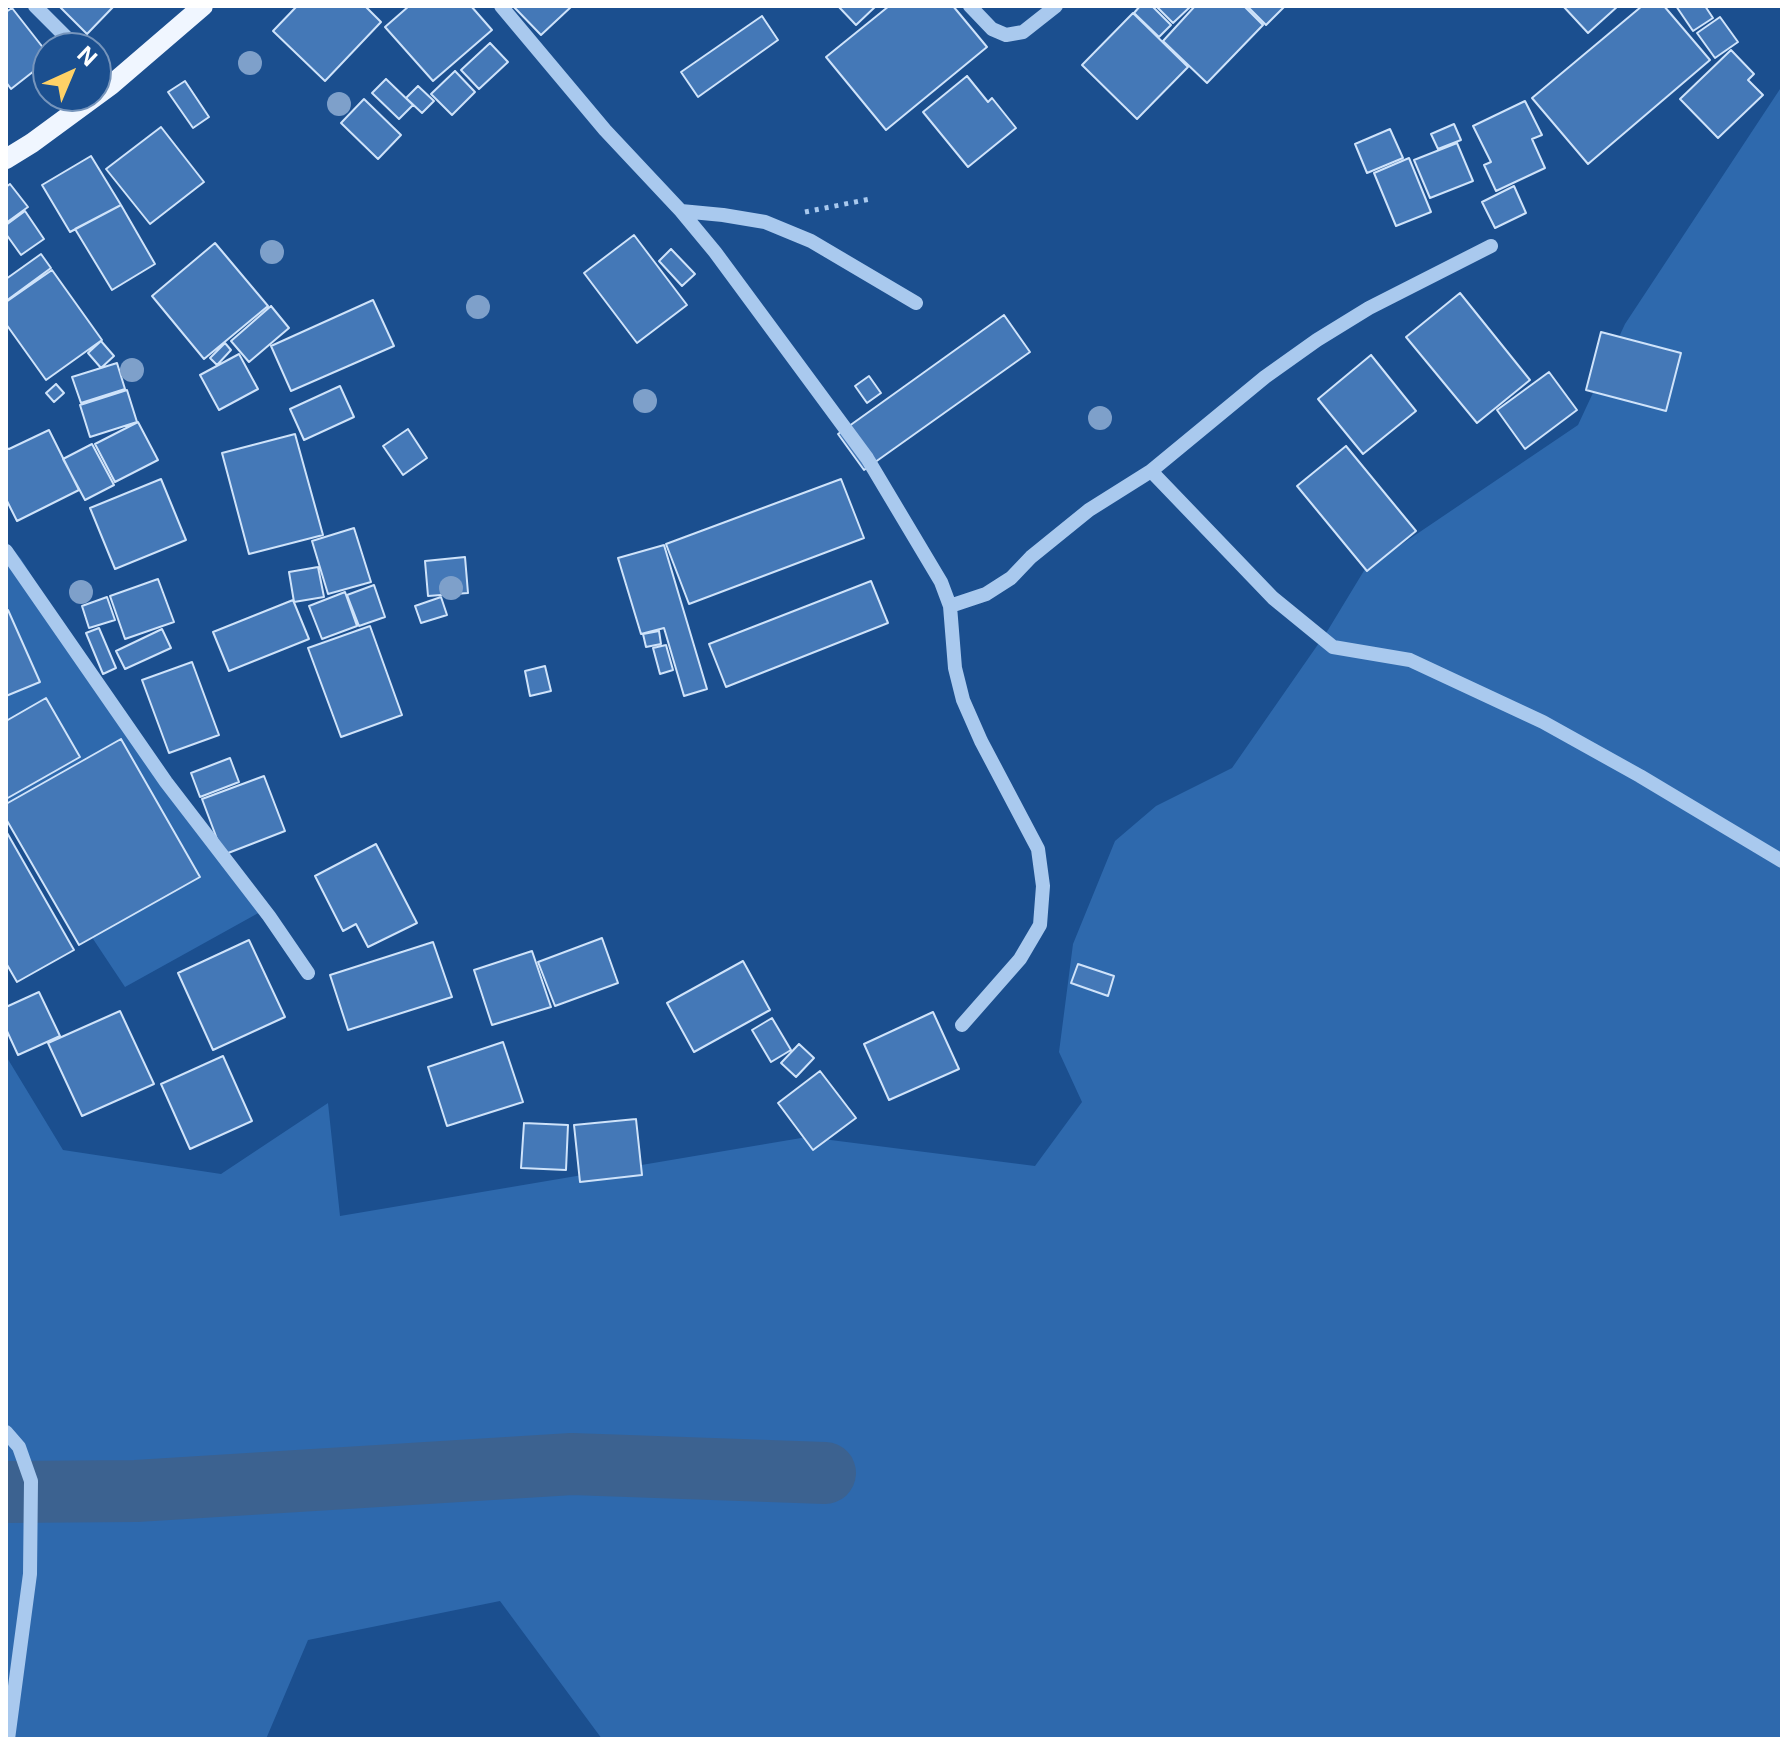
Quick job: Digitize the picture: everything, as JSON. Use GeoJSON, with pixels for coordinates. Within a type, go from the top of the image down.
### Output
{"type":"FeatureCollection","features":[{"type":"Feature","properties":{"kind":"main road"},"geometry":{"type":"LineString","coordinates":[[112,84],[203,6]]}},
{"type":"Feature","properties":{"kind":"main road"},"geometry":{"type":"LineString","coordinates":[[6,159],[74,112]]}},
{"type":"Feature","properties":{"kind":"street"},"geometry":{"type":"LineString","coordinates":[[35,6],[61,32]]}},
{"type":"Feature","properties":{"kind":"street"},"geometry":{"type":"LineString","coordinates":[[501,6],[605,130],[715,252],[867,458],[941,582],[950,606],[955,668],[963,700],[1038,849],[1043,886],[1040,925],[1020,959],[962,1025]]}},
{"type":"Feature","properties":{"kind":"street"},"geometry":{"type":"LineString","coordinates":[[970,6],[992,29],[1006,35],[1023,32],[1056,6]]}},
{"type":"Feature","properties":{"kind":"street"},"geometry":{"type":"LineString","coordinates":[[681,211],[765,222],[811,241],[916,303]]}},
{"type":"Feature","properties":{"kind":"street"},"geometry":{"type":"LineString","coordinates":[[950,606],[986,594],[1011,578],[1031,557],[1089,510],[1151,471],[1265,377],[1317,340],[1369,308],[1491,246]]}},
{"type":"Feature","properties":{"kind":"street"},"geometry":{"type":"LineString","coordinates":[[1151,471],[1273,598],[1333,647],[1410,660],[1543,722],[1782,861]]}},
{"type":"Feature","properties":{"kind":"street"},"geometry":{"type":"LineString","coordinates":[[6,551],[166,782],[269,916],[308,973]]}},
{"type":"Feature","properties":{"kind":"street"},"geometry":{"type":"LineString","coordinates":[[6,1432],[19,1447],[31,1481],[30,1574],[8,1739]]}},
{"type":"Feature","properties":{"kind":"path"},"geometry":{"type":"LineString","coordinates":[[765,222],[870,199]]}},
{"type":"Feature","properties":{"kind":"shaded area"},"geometry":{"type":"Polygon","coordinates":[[[1782,86],[1782,1739],[602,1739],[500,1601],[308,1640],[266,1739],[6,1739],[6,1056],[63,1150],[221,1174],[328,1103],[340,1216],[807,1137],[1035,1166],[1082,1102],[1059,1052],[1073,944],[1115,841],[1156,806],[1232,768],[1328,630],[1365,569],[1578,425],[1625,324],[1782,86]]]}},
{"type":"Feature","properties":{"kind":"shaded area"},"geometry":{"type":"Polygon","coordinates":[[[6,541],[21,559],[159,777],[262,911],[125,987],[6,808],[6,541]]]}},
{"type":"Feature","properties":{"kind":"building"},"geometry":{"type":"Polygon","coordinates":[[[59,6],[114,6],[89,32],[85,32],[59,6]]]}},
{"type":"Feature","properties":{"kind":"building"},"geometry":{"type":"Polygon","coordinates":[[[297,6],[365,6],[381,22],[325,81],[273,31],[297,6]]]}},
{"type":"Feature","properties":{"kind":"building"},"geometry":{"type":"Polygon","coordinates":[[[409,6],[471,6],[492,30],[433,81],[385,27],[409,6]]]}},
{"type":"Feature","properties":{"kind":"building"},"geometry":{"type":"Polygon","coordinates":[[[513,6],[572,6],[541,35],[513,6]]]}},
{"type":"Feature","properties":{"kind":"building"},"geometry":{"type":"Polygon","coordinates":[[[838,6],[876,6],[856,25],[838,6]]]}},
{"type":"Feature","properties":{"kind":"building"},"geometry":{"type":"Polygon","coordinates":[[[889,6],[953,6],[987,47],[886,130],[826,57],[889,6]]]}},
{"type":"Feature","properties":{"kind":"building"},"geometry":{"type":"Polygon","coordinates":[[[1140,6],[1152,6],[1171,25],[1159,37],[1134,13],[1140,6]]]}},
{"type":"Feature","properties":{"kind":"building"},"geometry":{"type":"Polygon","coordinates":[[[1156,6],[1191,6],[1173,23],[1156,6]]]}},
{"type":"Feature","properties":{"kind":"building"},"geometry":{"type":"Polygon","coordinates":[[[1195,6],[1244,6],[1263,25],[1207,83],[1163,41],[1195,6]]]}},
{"type":"Feature","properties":{"kind":"building"},"geometry":{"type":"Polygon","coordinates":[[[1247,6],[1285,6],[1266,25],[1247,6]]]}},
{"type":"Feature","properties":{"kind":"building"},"geometry":{"type":"Polygon","coordinates":[[[1563,6],[1618,6],[1588,33],[1563,6]]]}},
{"type":"Feature","properties":{"kind":"building"},"geometry":{"type":"Polygon","coordinates":[[[1642,6],[1664,6],[1710,60],[1588,164],[1532,98],[1642,6]]]}},
{"type":"Feature","properties":{"kind":"building"},"geometry":{"type":"Polygon","coordinates":[[[1676,6],[1705,6],[1713,18],[1693,31],[1676,6]]]}},
{"type":"Feature","properties":{"kind":"building"},"geometry":{"type":"Polygon","coordinates":[[[12,8],[32,34],[32,73],[11,89],[6,82],[6,12],[12,8]]]}},
{"type":"Feature","properties":{"kind":"building"},"geometry":{"type":"Polygon","coordinates":[[[1133,13],[1188,67],[1137,119],[1082,65],[1133,13]]]}},
{"type":"Feature","properties":{"kind":"building"},"geometry":{"type":"Polygon","coordinates":[[[762,16],[778,40],[698,97],[681,72],[762,16]]]}},
{"type":"Feature","properties":{"kind":"building"},"geometry":{"type":"Polygon","coordinates":[[[1720,17],[1738,42],[1715,58],[1697,33],[1720,17]]]}},
{"type":"Feature","properties":{"kind":"building"},"geometry":{"type":"Polygon","coordinates":[[[490,43],[508,62],[479,89],[461,70],[490,43]]]}},
{"type":"Feature","properties":{"kind":"building"},"geometry":{"type":"Polygon","coordinates":[[[1731,50],[1754,74],[1748,80],[1763,95],[1718,138],[1680,99],[1731,50]]]}},
{"type":"Feature","properties":{"kind":"building"},"geometry":{"type":"Polygon","coordinates":[[[455,71],[475,92],[452,115],[431,94],[455,71]]]}},
{"type":"Feature","properties":{"kind":"building"},"geometry":{"type":"Polygon","coordinates":[[[967,76],[988,102],[992,98],[1016,128],[968,167],[923,112],[967,76]]]}},
{"type":"Feature","properties":{"kind":"building"},"geometry":{"type":"Polygon","coordinates":[[[386,79],[413,105],[399,119],[372,93],[386,79]]]}},
{"type":"Feature","properties":{"kind":"building"},"geometry":{"type":"Polygon","coordinates":[[[185,81],[209,117],[193,128],[168,92],[185,81]]]}},
{"type":"Feature","properties":{"kind":"building"},"geometry":{"type":"Polygon","coordinates":[[[418,86],[434,101],[422,113],[406,98],[418,86]]]}},
{"type":"Feature","properties":{"kind":"building"},"geometry":{"type":"Polygon","coordinates":[[[364,99],[401,135],[378,159],[341,123],[364,99]]]}},
{"type":"Feature","properties":{"kind":"building"},"geometry":{"type":"Polygon","coordinates":[[[1525,101],[1542,135],[1532,139],[1545,168],[1496,191],[1484,165],[1491,162],[1473,126],[1525,101]]]}},
{"type":"Feature","properties":{"kind":"building"},"geometry":{"type":"Polygon","coordinates":[[[1454,124],[1461,140],[1438,149],[1431,134],[1454,124]]]}},
{"type":"Feature","properties":{"kind":"building"},"geometry":{"type":"Polygon","coordinates":[[[161,127],[204,182],[150,224],[106,169],[161,127]]]}},
{"type":"Feature","properties":{"kind":"building"},"geometry":{"type":"Polygon","coordinates":[[[1390,129],[1403,158],[1367,173],[1355,144],[1390,129]]]}},
{"type":"Feature","properties":{"kind":"building"},"geometry":{"type":"Polygon","coordinates":[[[1457,143],[1473,181],[1430,198],[1414,160],[1457,143]]]}},
{"type":"Feature","properties":{"kind":"building"},"geometry":{"type":"Polygon","coordinates":[[[91,156],[121,205],[70,232],[42,185],[91,156]]]}},
{"type":"Feature","properties":{"kind":"building"},"geometry":{"type":"Polygon","coordinates":[[[1409,158],[1431,212],[1396,226],[1374,173],[1409,158]]]}},
{"type":"Feature","properties":{"kind":"building"},"geometry":{"type":"Polygon","coordinates":[[[10,184],[28,207],[6,223],[6,187],[10,184]]]}},
{"type":"Feature","properties":{"kind":"building"},"geometry":{"type":"Polygon","coordinates":[[[1514,186],[1526,213],[1495,228],[1482,202],[1514,186]]]}},
{"type":"Feature","properties":{"kind":"building"},"geometry":{"type":"Polygon","coordinates":[[[121,205],[155,264],[112,290],[75,229],[121,205]]]}},
{"type":"Feature","properties":{"kind":"building"},"geometry":{"type":"Polygon","coordinates":[[[25,211],[44,239],[21,255],[6,234],[6,225],[25,211]]]}},
{"type":"Feature","properties":{"kind":"building"},"geometry":{"type":"Polygon","coordinates":[[[634,235],[687,305],[637,343],[584,273],[634,235]]]}},
{"type":"Feature","properties":{"kind":"building"},"geometry":{"type":"Polygon","coordinates":[[[215,243],[268,306],[204,359],[152,296],[215,243]]]}},
{"type":"Feature","properties":{"kind":"building"},"geometry":{"type":"Polygon","coordinates":[[[671,249],[695,274],[682,286],[659,261],[671,249]]]}},
{"type":"Feature","properties":{"kind":"building"},"geometry":{"type":"Polygon","coordinates":[[[41,254],[51,268],[6,301],[6,279],[41,254]]]}},
{"type":"Feature","properties":{"kind":"building"},"geometry":{"type":"Polygon","coordinates":[[[52,270],[102,340],[46,380],[6,324],[6,302],[52,270]]]}},
{"type":"Feature","properties":{"kind":"building"},"geometry":{"type":"Polygon","coordinates":[[[1460,293],[1530,380],[1477,423],[1406,337],[1460,293]]]}},
{"type":"Feature","properties":{"kind":"building"},"geometry":{"type":"Polygon","coordinates":[[[373,300],[394,346],[291,391],[271,346],[373,300]]]}},
{"type":"Feature","properties":{"kind":"building"},"geometry":{"type":"Polygon","coordinates":[[[271,306],[289,328],[249,362],[231,341],[271,306]]]}},
{"type":"Feature","properties":{"kind":"building"},"geometry":{"type":"Polygon","coordinates":[[[1004,315],[1030,352],[864,470],[838,434],[1004,315]]]}},
{"type":"Feature","properties":{"kind":"building"},"geometry":{"type":"Polygon","coordinates":[[[1601,332],[1681,353],[1666,411],[1586,390],[1601,332]]]}},
{"type":"Feature","properties":{"kind":"building"},"geometry":{"type":"Polygon","coordinates":[[[101,341],[114,356],[101,368],[88,353],[101,341]]]}},
{"type":"Feature","properties":{"kind":"building"},"geometry":{"type":"Polygon","coordinates":[[[225,343],[231,350],[217,365],[210,358],[225,343]]]}},
{"type":"Feature","properties":{"kind":"building"},"geometry":{"type":"Polygon","coordinates":[[[239,354],[258,389],[219,410],[200,375],[239,354]]]}},
{"type":"Feature","properties":{"kind":"building"},"geometry":{"type":"Polygon","coordinates":[[[1371,355],[1416,411],[1363,454],[1318,399],[1371,355]]]}},
{"type":"Feature","properties":{"kind":"building"},"geometry":{"type":"Polygon","coordinates":[[[117,363],[125,389],[81,403],[72,377],[117,363]]]}},
{"type":"Feature","properties":{"kind":"building"},"geometry":{"type":"Polygon","coordinates":[[[1549,372],[1577,410],[1525,449],[1497,410],[1549,372]]]}},
{"type":"Feature","properties":{"kind":"building"},"geometry":{"type":"Polygon","coordinates":[[[869,376],[881,393],[867,403],[855,386],[869,376]]]}},
{"type":"Feature","properties":{"kind":"building"},"geometry":{"type":"Polygon","coordinates":[[[56,384],[64,393],[54,402],[46,393],[56,384]]]}},
{"type":"Feature","properties":{"kind":"building"},"geometry":{"type":"Polygon","coordinates":[[[340,386],[354,417],[304,440],[290,409],[340,386]]]}},
{"type":"Feature","properties":{"kind":"building"},"geometry":{"type":"Polygon","coordinates":[[[127,390],[137,422],[90,437],[80,405],[127,390]]]}},
{"type":"Feature","properties":{"kind":"building"},"geometry":{"type":"Polygon","coordinates":[[[138,422],[158,460],[115,482],[95,444],[138,422]]]}},
{"type":"Feature","properties":{"kind":"building"},"geometry":{"type":"Polygon","coordinates":[[[408,429],[427,458],[403,475],[383,446],[408,429]]]}},
{"type":"Feature","properties":{"kind":"building"},"geometry":{"type":"Polygon","coordinates":[[[49,430],[79,490],[17,521],[6,499],[6,448],[49,430]]]}},
{"type":"Feature","properties":{"kind":"building"},"geometry":{"type":"Polygon","coordinates":[[[295,434],[323,535],[249,554],[222,453],[295,434]]]}},
{"type":"Feature","properties":{"kind":"building"},"geometry":{"type":"Polygon","coordinates":[[[92,444],[114,485],[85,500],[63,459],[92,444]]]}},
{"type":"Feature","properties":{"kind":"building"},"geometry":{"type":"Polygon","coordinates":[[[1346,446],[1416,531],[1367,571],[1297,486],[1346,446]]]}},
{"type":"Feature","properties":{"kind":"building"},"geometry":{"type":"Polygon","coordinates":[[[161,479],[186,540],[115,569],[90,508],[161,479]]]}},
{"type":"Feature","properties":{"kind":"building"},"geometry":{"type":"Polygon","coordinates":[[[841,479],[864,538],[689,604],[666,544],[841,479]]]}},
{"type":"Feature","properties":{"kind":"building"},"geometry":{"type":"Polygon","coordinates":[[[354,528],[371,582],[328,594],[312,541],[354,528]]]}},
{"type":"Feature","properties":{"kind":"building"},"geometry":{"type":"Polygon","coordinates":[[[664,545],[707,689],[684,696],[664,628],[641,634],[618,558],[664,545]]]}},
{"type":"Feature","properties":{"kind":"building"},"geometry":{"type":"Polygon","coordinates":[[[465,557],[468,593],[428,596],[425,561],[465,557]]]}},
{"type":"Feature","properties":{"kind":"building"},"geometry":{"type":"Polygon","coordinates":[[[318,567],[324,597],[294,602],[289,572],[318,567]]]}},
{"type":"Feature","properties":{"kind":"building"},"geometry":{"type":"Polygon","coordinates":[[[158,579],[174,622],[125,639],[110,596],[158,579]]]}},
{"type":"Feature","properties":{"kind":"building"},"geometry":{"type":"Polygon","coordinates":[[[871,581],[888,623],[726,687],[709,644],[871,581]]]}},
{"type":"Feature","properties":{"kind":"building"},"geometry":{"type":"Polygon","coordinates":[[[374,585],[385,617],[359,626],[347,595],[374,585]]]}},
{"type":"Feature","properties":{"kind":"building"},"geometry":{"type":"Polygon","coordinates":[[[345,592],[357,626],[322,639],[309,606],[345,592]]]}},
{"type":"Feature","properties":{"kind":"building"},"geometry":{"type":"Polygon","coordinates":[[[107,597],[115,620],[89,628],[82,606],[107,597]]]}},
{"type":"Feature","properties":{"kind":"building"},"geometry":{"type":"Polygon","coordinates":[[[441,597],[447,615],[421,623],[415,606],[441,597]]]}},
{"type":"Feature","properties":{"kind":"building"},"geometry":{"type":"Polygon","coordinates":[[[293,600],[309,639],[229,671],[213,632],[293,600]]]}},
{"type":"Feature","properties":{"kind":"building"},"geometry":{"type":"Polygon","coordinates":[[[6,611],[40,682],[6,696],[6,611]]]}},
{"type":"Feature","properties":{"kind":"building"},"geometry":{"type":"Polygon","coordinates":[[[370,626],[402,715],[341,737],[308,648],[370,626]]]}},
{"type":"Feature","properties":{"kind":"building"},"geometry":{"type":"Polygon","coordinates":[[[99,628],[116,668],[103,674],[86,633],[99,628]]]}},
{"type":"Feature","properties":{"kind":"building"},"geometry":{"type":"Polygon","coordinates":[[[162,629],[171,648],[125,669],[116,651],[162,629]]]}},
{"type":"Feature","properties":{"kind":"building"},"geometry":{"type":"Polygon","coordinates":[[[659,631],[661,644],[646,647],[643,634],[659,631]]]}},
{"type":"Feature","properties":{"kind":"building"},"geometry":{"type":"Polygon","coordinates":[[[666,645],[673,670],[660,674],[653,648],[666,645]]]}},
{"type":"Feature","properties":{"kind":"building"},"geometry":{"type":"Polygon","coordinates":[[[192,662],[219,735],[169,753],[142,680],[192,662]]]}},
{"type":"Feature","properties":{"kind":"building"},"geometry":{"type":"Polygon","coordinates":[[[545,666],[551,691],[530,696],[525,671],[545,666]]]}},
{"type":"Feature","properties":{"kind":"building"},"geometry":{"type":"Polygon","coordinates":[[[46,698],[80,757],[6,799],[6,721],[46,698]]]}},
{"type":"Feature","properties":{"kind":"building"},"geometry":{"type":"Polygon","coordinates":[[[121,739],[200,877],[79,945],[6,819],[6,804],[121,739]]]}},
{"type":"Feature","properties":{"kind":"building"},"geometry":{"type":"Polygon","coordinates":[[[230,758],[239,782],[200,797],[191,773],[230,758]]]}},
{"type":"Feature","properties":{"kind":"building"},"geometry":{"type":"Polygon","coordinates":[[[264,776],[285,831],[223,855],[202,799],[264,776]]]}},
{"type":"Feature","properties":{"kind":"building"},"geometry":{"type":"Polygon","coordinates":[[[6,831],[74,950],[17,982],[6,963],[6,831]]]}},
{"type":"Feature","properties":{"kind":"building"},"geometry":{"type":"Polygon","coordinates":[[[376,844],[417,923],[368,947],[356,924],[343,931],[315,876],[376,844]]]}},
{"type":"Feature","properties":{"kind":"building"},"geometry":{"type":"Polygon","coordinates":[[[602,938],[618,983],[555,1006],[538,962],[602,938]]]}},
{"type":"Feature","properties":{"kind":"building"},"geometry":{"type":"Polygon","coordinates":[[[249,940],[285,1017],[213,1050],[178,973],[249,940]]]}},
{"type":"Feature","properties":{"kind":"building"},"geometry":{"type":"Polygon","coordinates":[[[433,942],[452,997],[348,1030],[330,975],[433,942]]]}},
{"type":"Feature","properties":{"kind":"building"},"geometry":{"type":"Polygon","coordinates":[[[532,951],[551,1007],[492,1025],[474,970],[532,951]]]}},
{"type":"Feature","properties":{"kind":"building"},"geometry":{"type":"Polygon","coordinates":[[[743,961],[770,1010],[694,1052],[667,1003],[743,961]]]}},
{"type":"Feature","properties":{"kind":"building"},"geometry":{"type":"Polygon","coordinates":[[[1078,964],[1114,976],[1108,996],[1071,983],[1078,964]]]}},
{"type":"Feature","properties":{"kind":"building"},"geometry":{"type":"Polygon","coordinates":[[[39,992],[60,1036],[18,1055],[6,1029],[6,1007],[39,992]]]}},
{"type":"Feature","properties":{"kind":"building"},"geometry":{"type":"Polygon","coordinates":[[[120,1011],[154,1084],[82,1116],[48,1043],[120,1011]]]}},
{"type":"Feature","properties":{"kind":"building"},"geometry":{"type":"Polygon","coordinates":[[[933,1012],[959,1069],[889,1100],[864,1044],[933,1012]]]}},
{"type":"Feature","properties":{"kind":"building"},"geometry":{"type":"Polygon","coordinates":[[[772,1018],[791,1050],[771,1062],[752,1030],[772,1018]]]}},
{"type":"Feature","properties":{"kind":"building"},"geometry":{"type":"Polygon","coordinates":[[[503,1042],[523,1102],[447,1126],[428,1067],[503,1042]]]}},
{"type":"Feature","properties":{"kind":"building"},"geometry":{"type":"Polygon","coordinates":[[[799,1044],[814,1058],[796,1077],[781,1063],[799,1044]]]}},
{"type":"Feature","properties":{"kind":"building"},"geometry":{"type":"Polygon","coordinates":[[[223,1056],[252,1121],[190,1149],[161,1084],[223,1056]]]}},
{"type":"Feature","properties":{"kind":"building"},"geometry":{"type":"Polygon","coordinates":[[[820,1071],[856,1118],[813,1150],[778,1103],[820,1071]]]}},
{"type":"Feature","properties":{"kind":"building"},"geometry":{"type":"Polygon","coordinates":[[[636,1119],[642,1175],[580,1182],[574,1125],[636,1119]]]}},
{"type":"Feature","properties":{"kind":"building"},"geometry":{"type":"Polygon","coordinates":[[[524,1123],[568,1125],[566,1170],[521,1168],[524,1123]]]}},
{"type":"Feature","properties":{"kind":"waterway"},"geometry":{"type":"LineString","coordinates":[[6,1492],[136,1491],[572,1464],[825,1473]]}}]}
